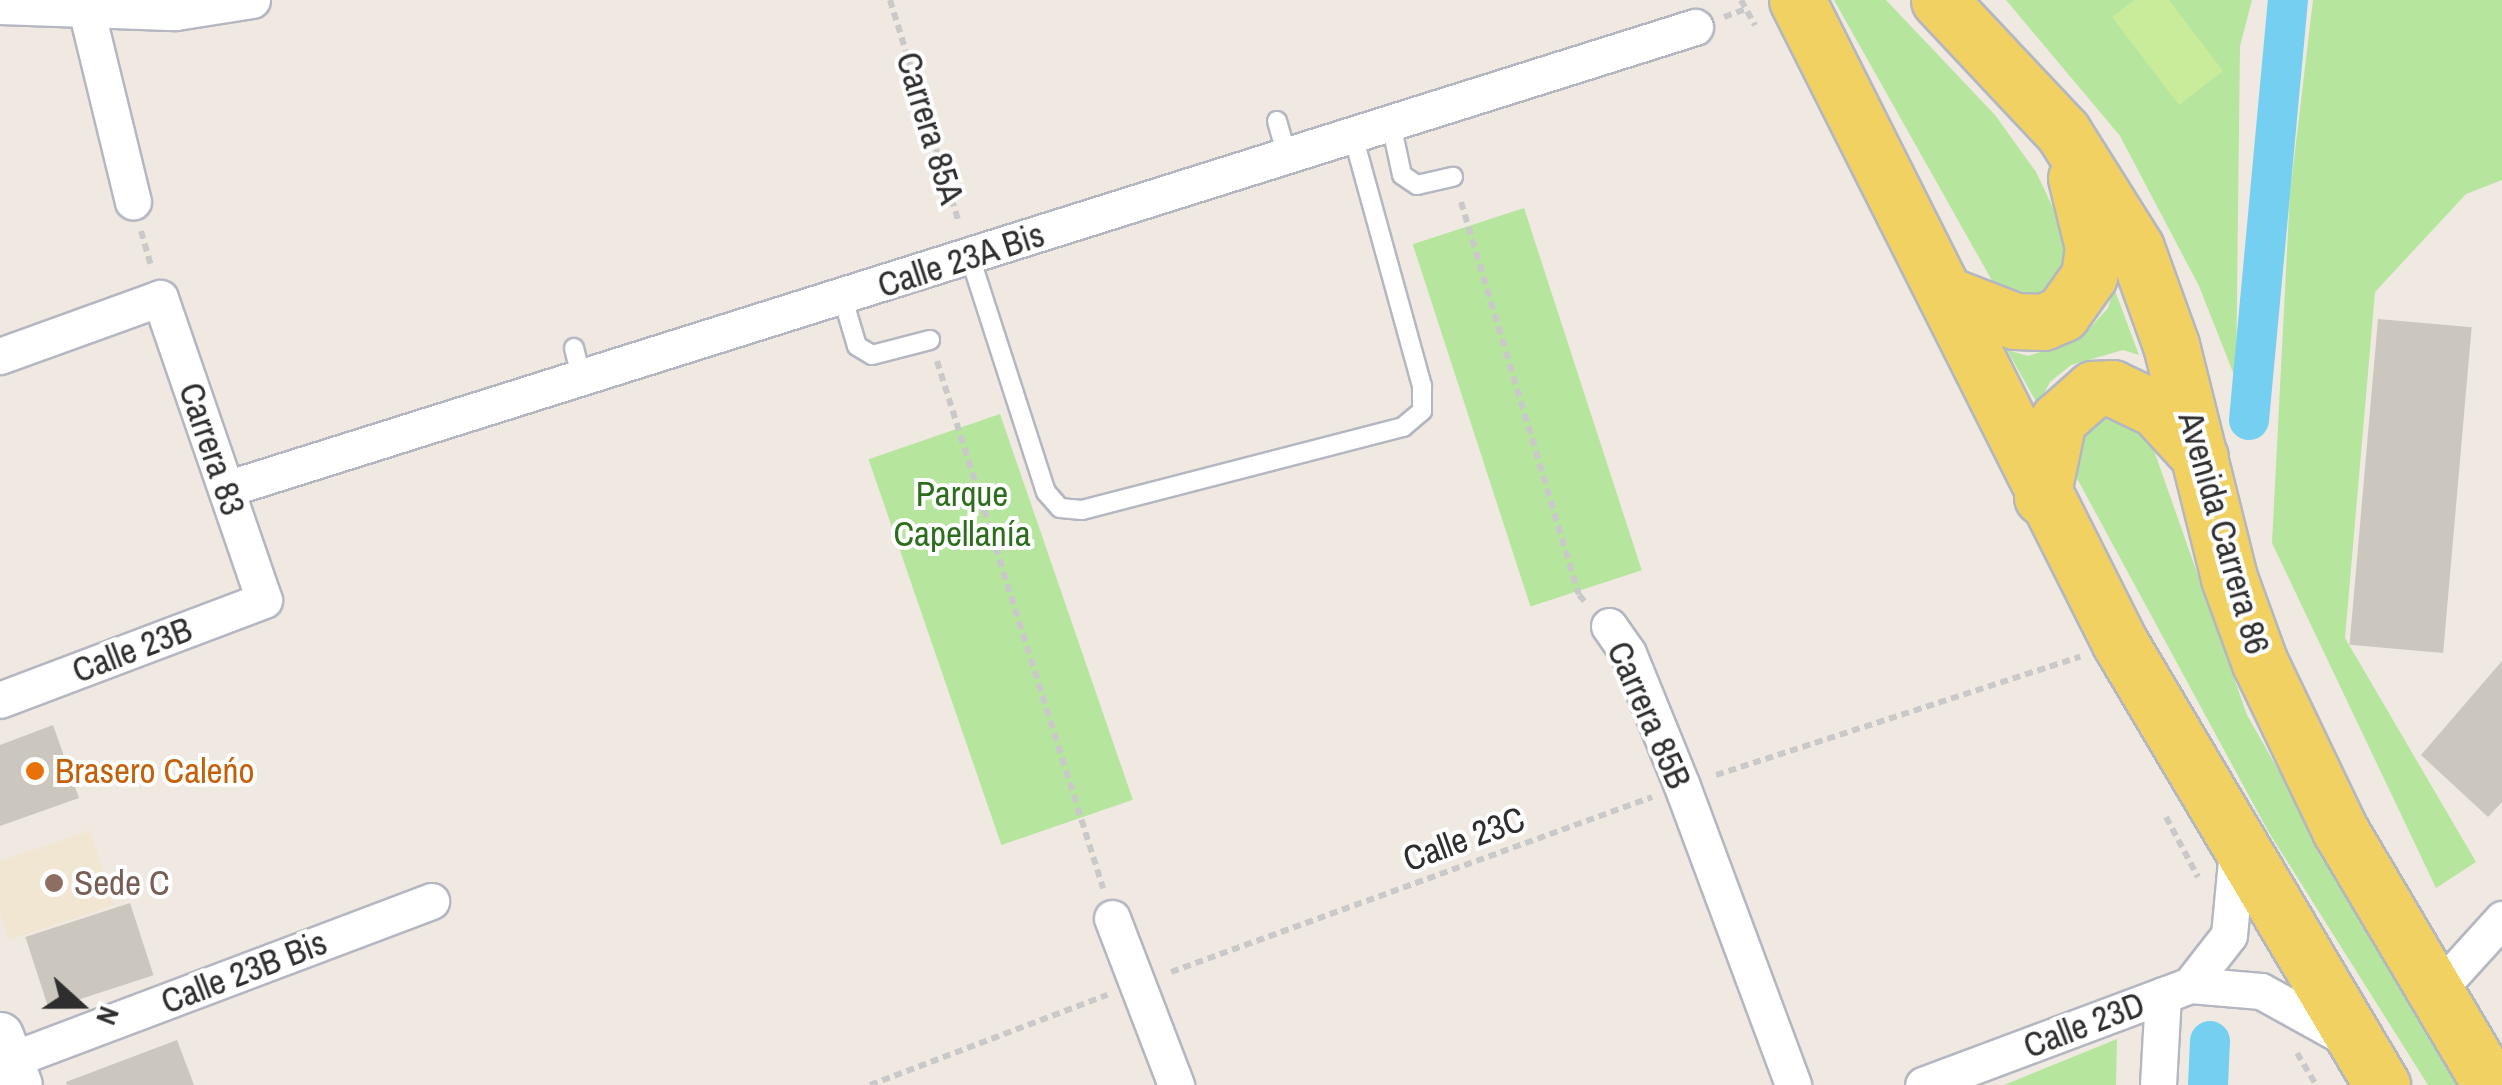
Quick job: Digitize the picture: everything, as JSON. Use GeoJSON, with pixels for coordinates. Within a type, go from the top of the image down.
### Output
{"type":"FeatureCollection","features":[{"type":"Feature","properties":{"kind":"main road"},"geometry":{"type":"LineString","coordinates":[[1798,0],[2042,496],[2238,850],[2370,1066]]}},
{"type":"Feature","properties":{"kind":"main road","name":"Avenida Carrera 86"},"geometry":{"type":"LineString","coordinates":[[1939,0],[2063,132],[2136,248],[2202,460],[2230,578],[2260,663],[2340,830],[2491,1085]]}},
{"type":"Feature","properties":{"kind":"main road"},"geometry":{"type":"LineString","coordinates":[[1945,294],[2015,321],[2043,322],[2078,298],[2093,247],[2063,132]]}},
{"type":"Feature","properties":{"kind":"main road"},"geometry":{"type":"LineString","coordinates":[[2042,496],[2058,420],[2094,389],[2112,388],[2156,409],[2202,460]]}},
{"type":"Feature","properties":{"kind":"street"},"geometry":{"type":"LineString","coordinates":[[0,6],[87,13],[176,12],[252,0]]}},
{"type":"Feature","properties":{"kind":"street"},"geometry":{"type":"LineString","coordinates":[[87,13],[133,201]]}},
{"type":"Feature","properties":{"kind":"street","name":"Calle 23A Bis"},"geometry":{"type":"LineString","coordinates":[[226,488],[578,364],[843,299],[1695,27]]}},
{"type":"Feature","properties":{"kind":"street"},"geometry":{"type":"LineString","coordinates":[[0,356],[160,298]]}},
{"type":"Feature","properties":{"kind":"street","name":"Carrera 83"},"geometry":{"type":"LineString","coordinates":[[160,298],[264,600]]}},
{"type":"Feature","properties":{"kind":"street","name":"Calle 23B"},"geometry":{"type":"LineString","coordinates":[[0,700],[264,600]]}},
{"type":"Feature","properties":{"kind":"street","name":"Carrera 85B"},"geometry":{"type":"LineString","coordinates":[[1609,626],[1628,653],[1682,786],[1793,1085]]}},
{"type":"Feature","properties":{"kind":"street","name":"Calle 23D"},"geometry":{"type":"LineString","coordinates":[[2176,990],[2229,935],[2238,850]]}},
{"type":"Feature","properties":{"kind":"street","name":"Calle 23B Bis"},"geometry":{"type":"LineString","coordinates":[[7,1061],[431,902]]}},
{"type":"Feature","properties":{"kind":"street"},"geometry":{"type":"LineString","coordinates":[[1112,918],[1176,1085]]}},
{"type":"Feature","properties":{"kind":"street"},"geometry":{"type":"LineString","coordinates":[[2435,993],[2502,918]]}},
{"type":"Feature","properties":{"kind":"street"},"geometry":{"type":"LineString","coordinates":[[2158,1085],[2176,990]]}},
{"type":"Feature","properties":{"kind":"street","name":"Calle 23D"},"geometry":{"type":"LineString","coordinates":[[1923,1085],[2176,990],[2260,991],[2370,1066]]}},
{"type":"Feature","properties":{"kind":"lane"},"geometry":{"type":"LineString","coordinates":[[1277,121],[1287,157]]}},
{"type":"Feature","properties":{"kind":"lane"},"geometry":{"type":"LineString","coordinates":[[1391,124],[1402,176],[1417,184],[1453,177]]}},
{"type":"Feature","properties":{"kind":"lane"},"geometry":{"type":"LineString","coordinates":[[970,257],[1046,492],[1060,508],[1082,510],[1403,427],[1422,410],[1422,386],[1353,136]]}},
{"type":"Feature","properties":{"kind":"lane"},"geometry":{"type":"LineString","coordinates":[[843,299],[858,346],[872,355],[930,340]]}},
{"type":"Feature","properties":{"kind":"path","name":"Carrera 85A"},"geometry":{"type":"LineString","coordinates":[[890,0],[970,257]]}},
{"type":"Feature","properties":{"kind":"path","name":"Carrera 85B"},"geometry":{"type":"LineString","coordinates":[[1453,177],[1579,595],[1609,626]]}},
{"type":"Feature","properties":{"kind":"path"},"geometry":{"type":"LineString","coordinates":[[133,201],[160,298]]}},
{"type":"Feature","properties":{"kind":"path"},"geometry":{"type":"LineString","coordinates":[[930,340],[1112,918]]}},
{"type":"Feature","properties":{"kind":"path","name":"Calle 23C"},"geometry":{"type":"LineString","coordinates":[[870,1085],[1682,786],[2080,657]]}},
{"type":"Feature","properties":{"kind":"shaded area","name":"Sede C"},"geometry":{"type":"Polygon","coordinates":[[[90,831],[114,905],[9,940],[0,912],[0,861],[90,831]]]}},
{"type":"Feature","properties":{"kind":"green space"},"geometry":{"type":"Polygon","coordinates":[[[1834,0],[1886,0],[1995,115],[2036,172],[2067,237],[2073,260],[2055,299],[1999,293],[1834,0]]]}},
{"type":"Feature","properties":{"kind":"green space"},"geometry":{"type":"Polygon","coordinates":[[[2006,0],[2252,0],[2240,46],[2236,380],[2199,286],[2120,136],[2006,0]]]}},
{"type":"Feature","properties":{"kind":"green space"},"geometry":{"type":"Polygon","coordinates":[[[2134,0],[2169,0],[2223,71],[2179,105],[2112,17],[2134,0]]]}},
{"type":"Feature","properties":{"kind":"green space"},"geometry":{"type":"Polygon","coordinates":[[[2313,0],[2502,0],[2502,180],[2466,194],[2375,292],[2345,638],[2476,862],[2436,888],[2272,543],[2290,193],[2313,0]]]}},
{"type":"Feature","properties":{"kind":"green space"},"geometry":{"type":"Polygon","coordinates":[[[1524,208],[1642,570],[1530,607],[1413,244],[1524,208]]]}},
{"type":"Feature","properties":{"kind":"green space"},"geometry":{"type":"Polygon","coordinates":[[[2114,288],[2139,355],[2123,350],[2071,365],[2050,382],[2038,405],[2007,350],[2028,356],[2079,340],[2108,308],[2114,288]]]}},
{"type":"Feature","properties":{"kind":"green space"},"geometry":{"type":"Polygon","coordinates":[[[2121,411],[2150,439],[2247,715],[2457,1085],[2428,1085],[2268,831],[2073,471],[2087,421],[2100,412],[2121,411]]]}},
{"type":"Feature","properties":{"kind":"green space","name":"Parque Capellanía"},"geometry":{"type":"Polygon","coordinates":[[[1000,414],[1133,800],[1001,845],[869,459],[1000,414]]]}},
{"type":"Feature","properties":{"kind":"green space"},"geometry":{"type":"Polygon","coordinates":[[[2117,1039],[2116,1085],[2004,1085],[2117,1039]]]}},
{"type":"Feature","properties":{"kind":"building"},"geometry":{"type":"Polygon","coordinates":[[[2378,319],[2472,327],[2443,653],[2350,645],[2378,319]]]}},
{"type":"Feature","properties":{"kind":"building"},"geometry":{"type":"Polygon","coordinates":[[[2502,661],[2502,802],[2488,817],[2421,755],[2502,661]]]}},
{"type":"Feature","properties":{"kind":"building","name":"Brasero Caleńo"},"geometry":{"type":"Polygon","coordinates":[[[53,725],[79,798],[0,826],[0,745],[53,725]]]}},
{"type":"Feature","properties":{"kind":"building"},"geometry":{"type":"Polygon","coordinates":[[[130,903],[153,975],[49,1009],[25,937],[130,903]]]}},
{"type":"Feature","properties":{"kind":"building"},"geometry":{"type":"Polygon","coordinates":[[[177,1040],[194,1085],[67,1085],[66,1082],[177,1040]]]}},
{"type":"Feature","properties":{"kind":"waterway"},"geometry":{"type":"LineString","coordinates":[[2249,420],[2288,0]]}},
{"type":"Feature","properties":{"kind":"waterway"},"geometry":{"type":"LineString","coordinates":[[2208,1085],[2210,1041]]}},
{"type":"Feature","properties":{"kind":"place","name":"Brasero Caleńo"},"geometry":{"type":"Point","coordinates":[35,771]}},
{"type":"Feature","properties":{"kind":"place","name":"Sede C"},"geometry":{"type":"Point","coordinates":[54,883]}}]}
